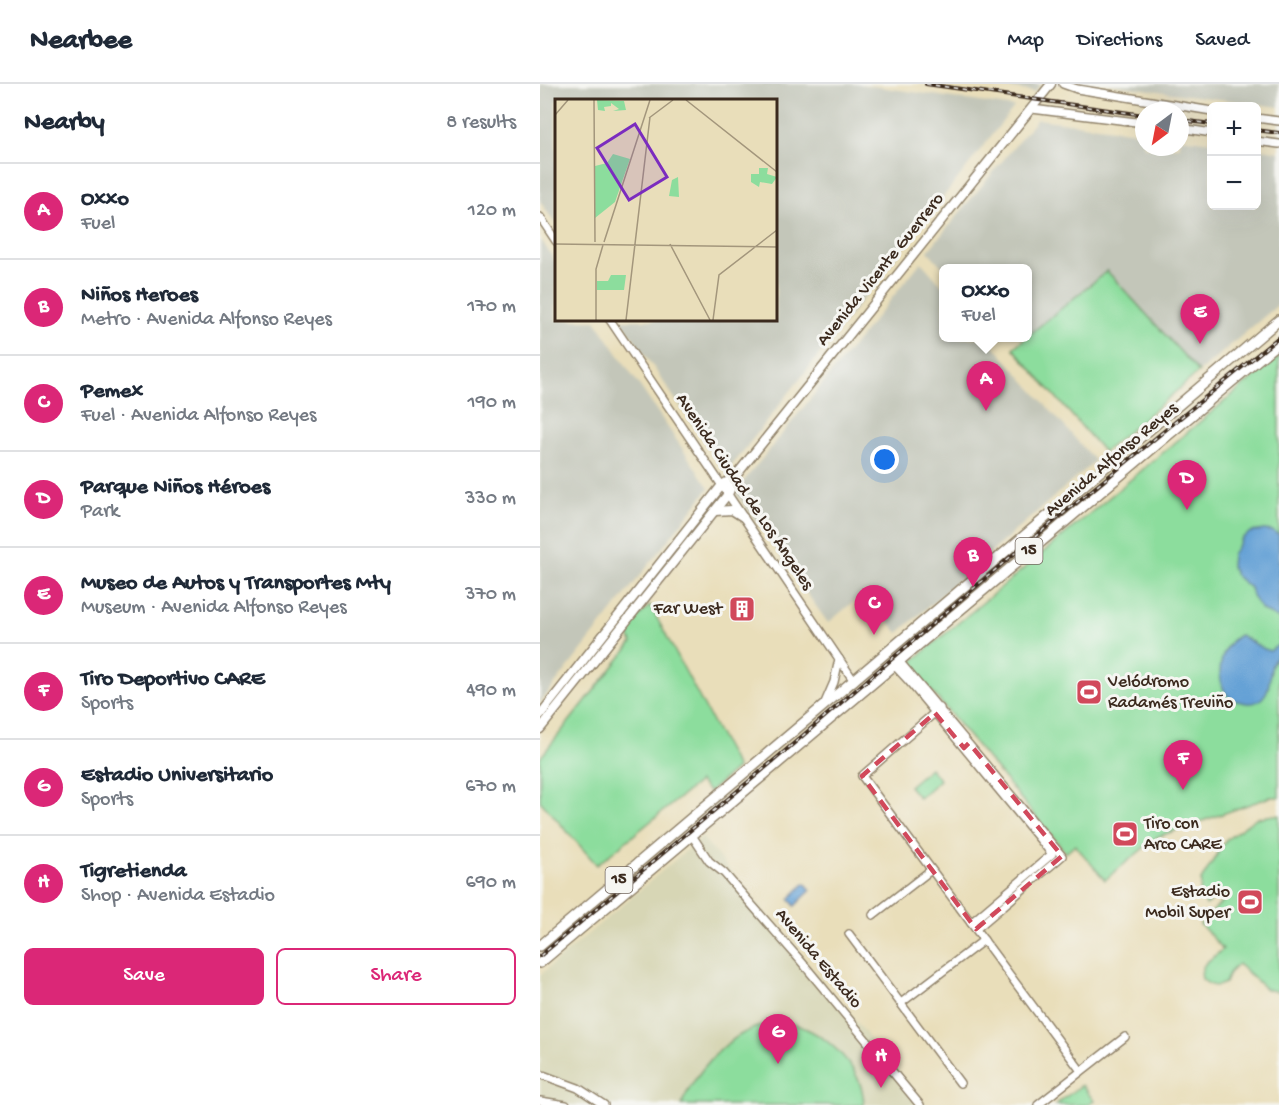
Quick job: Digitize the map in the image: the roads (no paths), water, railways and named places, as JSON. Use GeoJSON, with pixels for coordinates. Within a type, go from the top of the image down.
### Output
{"type":"FeatureCollection","features":[{"type":"Feature","properties":{"kind":"highway"},"geometry":{"type":"LineString","coordinates":[[1266,331],[1268,324],[1279,313]]}},
{"type":"Feature","properties":{"kind":"highway","name":"Avenida Alfonso Reyes"},"geometry":{"type":"LineString","coordinates":[[646,857],[1279,320]]}},
{"type":"Feature","properties":{"kind":"highway","name":"Avenida Alfonso Reyes"},"geometry":{"type":"LineString","coordinates":[[691,834],[1279,342]]}},
{"type":"Feature","properties":{"kind":"highway"},"geometry":{"type":"LineString","coordinates":[[1253,364],[1268,359],[1279,350]]}},
{"type":"Feature","properties":{"kind":"highway"},"geometry":{"type":"LineString","coordinates":[[1035,528],[1063,523]]}},
{"type":"Feature","properties":{"kind":"highway"},"geometry":{"type":"LineString","coordinates":[[843,690],[880,677]]}},
{"type":"Feature","properties":{"kind":"highway","name":"15"},"geometry":{"type":"LineString","coordinates":[[540,963],[691,834]]}},
{"type":"Feature","properties":{"kind":"highway"},"geometry":{"type":"LineString","coordinates":[[618,896],[646,857]]}},
{"type":"Feature","properties":{"kind":"highway","name":"15"},"geometry":{"type":"LineString","coordinates":[[540,946],[646,857]]}},
{"type":"Feature","properties":{"kind":"main road","name":"Avenida Vicente Guerrero"},"geometry":{"type":"LineString","coordinates":[[540,729],[728,494],[736,476],[1052,84]]}},
{"type":"Feature","properties":{"kind":"main road","name":"Avenida Vicente Guerrero"},"geometry":{"type":"LineString","coordinates":[[540,715],[722,485],[736,476]]}},
{"type":"Feature","properties":{"kind":"main road"},"geometry":{"type":"LineString","coordinates":[[714,511],[732,510],[743,517]]}},
{"type":"Feature","properties":{"kind":"street"},"geometry":{"type":"LineString","coordinates":[[1064,84],[1077,89],[1207,110]]}},
{"type":"Feature","properties":{"kind":"street"},"geometry":{"type":"LineString","coordinates":[[1032,108],[1135,122]]}},
{"type":"Feature","properties":{"kind":"street"},"geometry":{"type":"LineString","coordinates":[[1261,119],[1279,121]]}},
{"type":"Feature","properties":{"kind":"street"},"geometry":{"type":"LineString","coordinates":[[1189,129],[1207,132]]}},
{"type":"Feature","properties":{"kind":"street"},"geometry":{"type":"LineString","coordinates":[[1261,142],[1279,144]]}},
{"type":"Feature","properties":{"kind":"street"},"geometry":{"type":"LineString","coordinates":[[540,217],[555,240]]}},
{"type":"Feature","properties":{"kind":"street","name":"Avenida Ciudad de Los Ángeles"},"geometry":{"type":"LineString","coordinates":[[611,321],[854,681]]}},
{"type":"Feature","properties":{"kind":"street"},"geometry":{"type":"LineString","coordinates":[[823,707],[834,682],[839,659]]}},
{"type":"Feature","properties":{"kind":"street"},"geometry":{"type":"LineString","coordinates":[[897,663],[967,745],[1052,854],[973,926]]}},
{"type":"Feature","properties":{"kind":"street"},"geometry":{"type":"LineString","coordinates":[[938,710],[862,776],[1081,1071]]}},
{"type":"Feature","properties":{"kind":"street","name":"Avenida Estadio"},"geometry":{"type":"LineString","coordinates":[[691,834],[709,861],[724,873],[795,954],[920,1105]]}},
{"type":"Feature","properties":{"kind":"street"},"geometry":{"type":"LineString","coordinates":[[873,915],[931,870]]}},
{"type":"Feature","properties":{"kind":"street"},"geometry":{"type":"LineString","coordinates":[[849,934],[960,1083]]}},
{"type":"Feature","properties":{"kind":"street"},"geometry":{"type":"LineString","coordinates":[[901,1003],[984,940]]}},
{"type":"Feature","properties":{"kind":"street"},"geometry":{"type":"LineString","coordinates":[[1038,1105],[1125,1037]]}},
{"type":"Feature","properties":{"kind":"street"},"geometry":{"type":"LineString","coordinates":[[540,1074],[578,1088],[604,1105]]}},
{"type":"Feature","properties":{"kind":"street"},"geometry":{"type":"LineString","coordinates":[[540,1101],[566,1105]]}},
{"type":"Feature","properties":{"kind":"water"},"geometry":{"type":"Polygon","coordinates":[[[1273,531],[1279,535],[1279,619],[1262,610],[1253,598],[1250,588],[1236,576],[1231,566],[1232,555],[1242,538],[1251,532],[1273,531]]]}},
{"type":"Feature","properties":{"kind":"water"},"geometry":{"type":"Polygon","coordinates":[[[1240,635],[1270,651],[1279,644],[1278,654],[1272,665],[1268,690],[1261,700],[1253,703],[1240,702],[1229,697],[1221,682],[1221,663],[1224,654],[1233,640],[1240,635]]]}},
{"type":"Feature","properties":{"kind":"water"},"geometry":{"type":"Polygon","coordinates":[[[805,883],[811,890],[795,906],[789,899],[805,883]]]}},
{"type":"Feature","properties":{"kind":"railway"},"geometry":{"type":"LineString","coordinates":[[926,84],[1135,114]]}},
{"type":"Feature","properties":{"kind":"railway"},"geometry":{"type":"LineString","coordinates":[[1189,121],[1207,123]]}},
{"type":"Feature","properties":{"kind":"railway"},"geometry":{"type":"LineString","coordinates":[[1261,131],[1279,133]]}},
{"type":"Feature","properties":{"kind":"railway"},"geometry":{"type":"LineString","coordinates":[[540,956],[778,757],[1009,558],[1279,337]]}},
{"type":"Feature","properties":{"kind":"place","name":"Museo de Autos y Transportes Mty"},"geometry":{"type":"Point","coordinates":[1200,344]}},
{"type":"Feature","properties":{"kind":"place","name":"Oxxo"},"geometry":{"type":"Point","coordinates":[986,411]}},
{"type":"Feature","properties":{"kind":"place","name":"Parque Niños Héroes"},"geometry":{"type":"Point","coordinates":[1187,510]}},
{"type":"Feature","properties":{"kind":"place","name":"Niños Heroes"},"geometry":{"type":"Point","coordinates":[973,587]}},
{"type":"Feature","properties":{"kind":"place","name":"Far West"},"geometry":{"type":"Point","coordinates":[742,609]}},
{"type":"Feature","properties":{"kind":"place","name":"Pemex"},"geometry":{"type":"Point","coordinates":[874,635]}},
{"type":"Feature","properties":{"kind":"place","name":"Velódromo Radamés Treviño"},"geometry":{"type":"Point","coordinates":[1089,692]}},
{"type":"Feature","properties":{"kind":"place","name":"Tiro Deportivo CARE"},"geometry":{"type":"Point","coordinates":[1183,790]}},
{"type":"Feature","properties":{"kind":"place","name":"Tiro con Arco CARE"},"geometry":{"type":"Point","coordinates":[1125,834]}},
{"type":"Feature","properties":{"kind":"place","name":"Estadio Mobil Super"},"geometry":{"type":"Point","coordinates":[1250,902]}},
{"type":"Feature","properties":{"kind":"place","name":"Estadio Universitario"},"geometry":{"type":"Point","coordinates":[778,1064]}},
{"type":"Feature","properties":{"kind":"place","name":"Tigretienda"},"geometry":{"type":"Point","coordinates":[881,1088]}}]}
